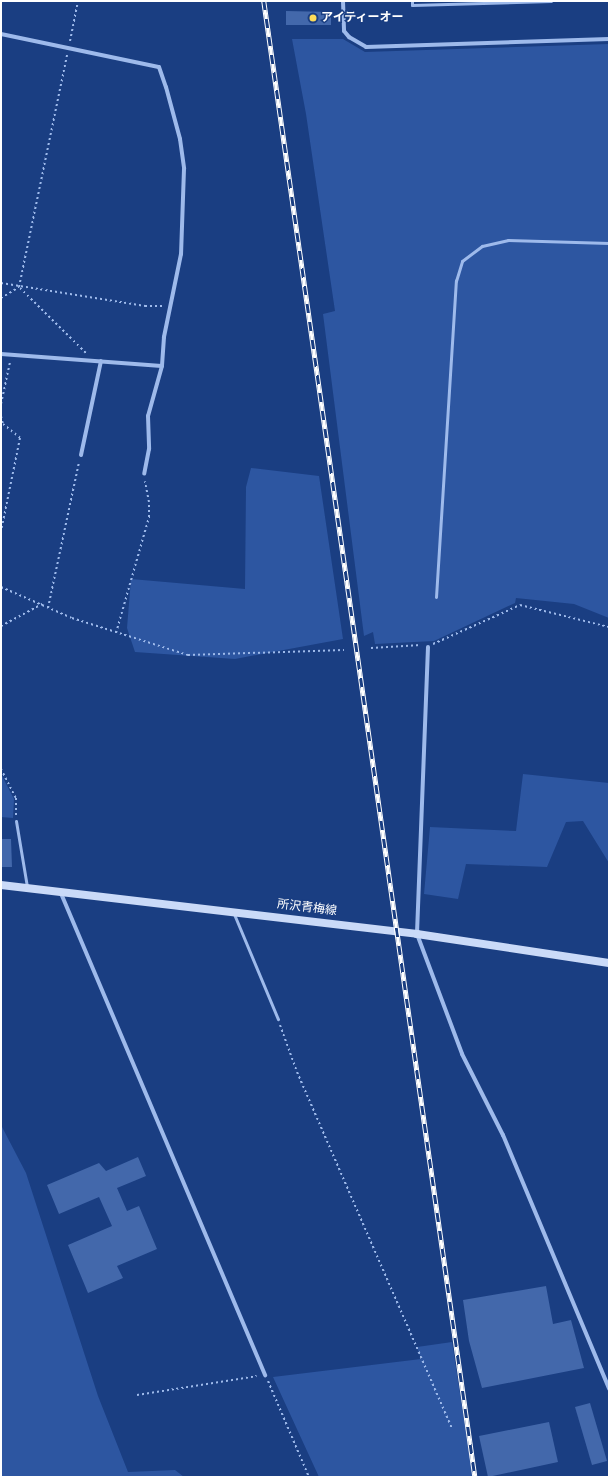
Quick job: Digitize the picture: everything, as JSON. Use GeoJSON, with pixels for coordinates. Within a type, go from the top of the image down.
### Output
{"type":"FeatureCollection","features":[{"type":"Feature","properties":{"kind":"main road","name":"所沢青梅線"},"geometry":{"type":"LineString","coordinates":[[1,885],[233,910],[417,934],[609,963]]}},
{"type":"Feature","properties":{"kind":"street"},"geometry":{"type":"LineString","coordinates":[[343,1],[344,31],[349,37],[366,47],[609,39]]}},
{"type":"Feature","properties":{"kind":"street"},"geometry":{"type":"LineString","coordinates":[[1,34],[159,66],[178,132],[184,169],[181,254],[172,306],[164,338],[162,366],[148,416],[148,449],[144,474]]}},
{"type":"Feature","properties":{"kind":"street"},"geometry":{"type":"LineString","coordinates":[[1,354],[162,366]]}},
{"type":"Feature","properties":{"kind":"street"},"geometry":{"type":"LineString","coordinates":[[81,455],[101,361]]}},
{"type":"Feature","properties":{"kind":"street"},"geometry":{"type":"LineString","coordinates":[[428,647],[417,934],[462,1054],[503,1135],[609,1389]]}},
{"type":"Feature","properties":{"kind":"street"},"geometry":{"type":"LineString","coordinates":[[60,891],[265,1375]]}},
{"type":"Feature","properties":{"kind":"lane"},"geometry":{"type":"LineString","coordinates":[[412,1],[412,5],[551,1]]}},
{"type":"Feature","properties":{"kind":"lane"},"geometry":{"type":"LineString","coordinates":[[436,597],[456,281],[462,261],[482,246],[508,240],[609,243]]}},
{"type":"Feature","properties":{"kind":"lane"},"geometry":{"type":"LineString","coordinates":[[16,821],[27,887]]}},
{"type":"Feature","properties":{"kind":"lane"},"geometry":{"type":"LineString","coordinates":[[233,910],[278,1018]]}},
{"type":"Feature","properties":{"kind":"path"},"geometry":{"type":"LineString","coordinates":[[1,298],[19,287],[78,1]]}},
{"type":"Feature","properties":{"kind":"path"},"geometry":{"type":"LineString","coordinates":[[1,283],[145,306],[172,306]]}},
{"type":"Feature","properties":{"kind":"path"},"geometry":{"type":"LineString","coordinates":[[19,287],[84,349],[89,360]]}},
{"type":"Feature","properties":{"kind":"path"},"geometry":{"type":"LineString","coordinates":[[1,404],[12,355]]}},
{"type":"Feature","properties":{"kind":"path"},"geometry":{"type":"LineString","coordinates":[[1,416],[3,424],[20,438],[1,530]]}},
{"type":"Feature","properties":{"kind":"path"},"geometry":{"type":"LineString","coordinates":[[48,608],[81,455]]}},
{"type":"Feature","properties":{"kind":"path"},"geometry":{"type":"LineString","coordinates":[[116,633],[149,517],[149,502],[144,474]]}},
{"type":"Feature","properties":{"kind":"path"},"geometry":{"type":"LineString","coordinates":[[1,588],[42,604],[48,608],[116,633],[188,655],[344,650]]}},
{"type":"Feature","properties":{"kind":"path"},"geometry":{"type":"LineString","coordinates":[[1,626],[42,604]]}},
{"type":"Feature","properties":{"kind":"path"},"geometry":{"type":"LineString","coordinates":[[371,648],[421,645],[428,647],[520,605],[609,627]]}},
{"type":"Feature","properties":{"kind":"path"},"geometry":{"type":"LineString","coordinates":[[1,769],[16,798],[16,821]]}},
{"type":"Feature","properties":{"kind":"path"},"geometry":{"type":"LineString","coordinates":[[278,1018],[297,1072],[452,1429]]}},
{"type":"Feature","properties":{"kind":"path"},"geometry":{"type":"LineString","coordinates":[[137,1395],[265,1375],[310,1477]]}},
{"type":"Feature","properties":{"kind":"shaded area"},"geometry":{"type":"Polygon","coordinates":[[[292,39],[343,39],[365,52],[609,44],[609,618],[574,604],[516,598],[515,603],[434,641],[375,644],[373,632],[364,636],[323,314],[335,311],[306,114],[292,39]]]}},
{"type":"Feature","properties":{"kind":"shaded area"},"geometry":{"type":"Polygon","coordinates":[[[251,468],[319,476],[343,639],[235,659],[135,652],[127,628],[131,579],[245,589],[246,487],[251,468]]]}},
{"type":"Feature","properties":{"kind":"shaded area"},"geometry":{"type":"Polygon","coordinates":[[[1,774],[14,799],[13,818],[1,817],[1,774]]]}},
{"type":"Feature","properties":{"kind":"shaded area"},"geometry":{"type":"Polygon","coordinates":[[[523,774],[609,783],[609,863],[583,821],[566,822],[547,867],[466,864],[458,899],[424,894],[430,827],[516,831],[523,774]]]}},
{"type":"Feature","properties":{"kind":"shaded area"},"geometry":{"type":"Polygon","coordinates":[[[1,1125],[26,1173],[98,1396],[128,1472],[175,1470],[184,1477],[1,1477],[1,1125]]]}},
{"type":"Feature","properties":{"kind":"shaded area"},"geometry":{"type":"Polygon","coordinates":[[[452,1342],[473,1477],[319,1477],[273,1377],[421,1359],[417,1347],[452,1342]]]}},
{"type":"Feature","properties":{"kind":"building"},"geometry":{"type":"Polygon","coordinates":[[[286,11],[331,12],[331,25],[286,25],[286,11]]]}},
{"type":"Feature","properties":{"kind":"building"},"geometry":{"type":"Polygon","coordinates":[[[1,839],[11,839],[12,867],[1,867],[1,839]]]}},
{"type":"Feature","properties":{"kind":"building"},"geometry":{"type":"Polygon","coordinates":[[[138,1157],[146,1176],[117,1188],[127,1211],[139,1206],[157,1249],[117,1266],[123,1278],[88,1293],[68,1245],[112,1226],[99,1197],[59,1214],[47,1185],[99,1163],[106,1171],[138,1157]]]}},
{"type":"Feature","properties":{"kind":"building"},"geometry":{"type":"Polygon","coordinates":[[[546,1286],[553,1324],[571,1320],[584,1368],[482,1388],[469,1341],[463,1300],[546,1286]]]}},
{"type":"Feature","properties":{"kind":"building"},"geometry":{"type":"Polygon","coordinates":[[[590,1403],[607,1461],[592,1465],[575,1407],[590,1403]]]}},
{"type":"Feature","properties":{"kind":"building"},"geometry":{"type":"Polygon","coordinates":[[[549,1422],[558,1462],[488,1477],[479,1436],[549,1422]]]}},
{"type":"Feature","properties":{"kind":"railway"},"geometry":{"type":"LineString","coordinates":[[264,1],[475,1477]]}},
{"type":"Feature","properties":{"kind":"place","name":"アイティーオー"},"geometry":{"type":"Point","coordinates":[313,18]}}]}
